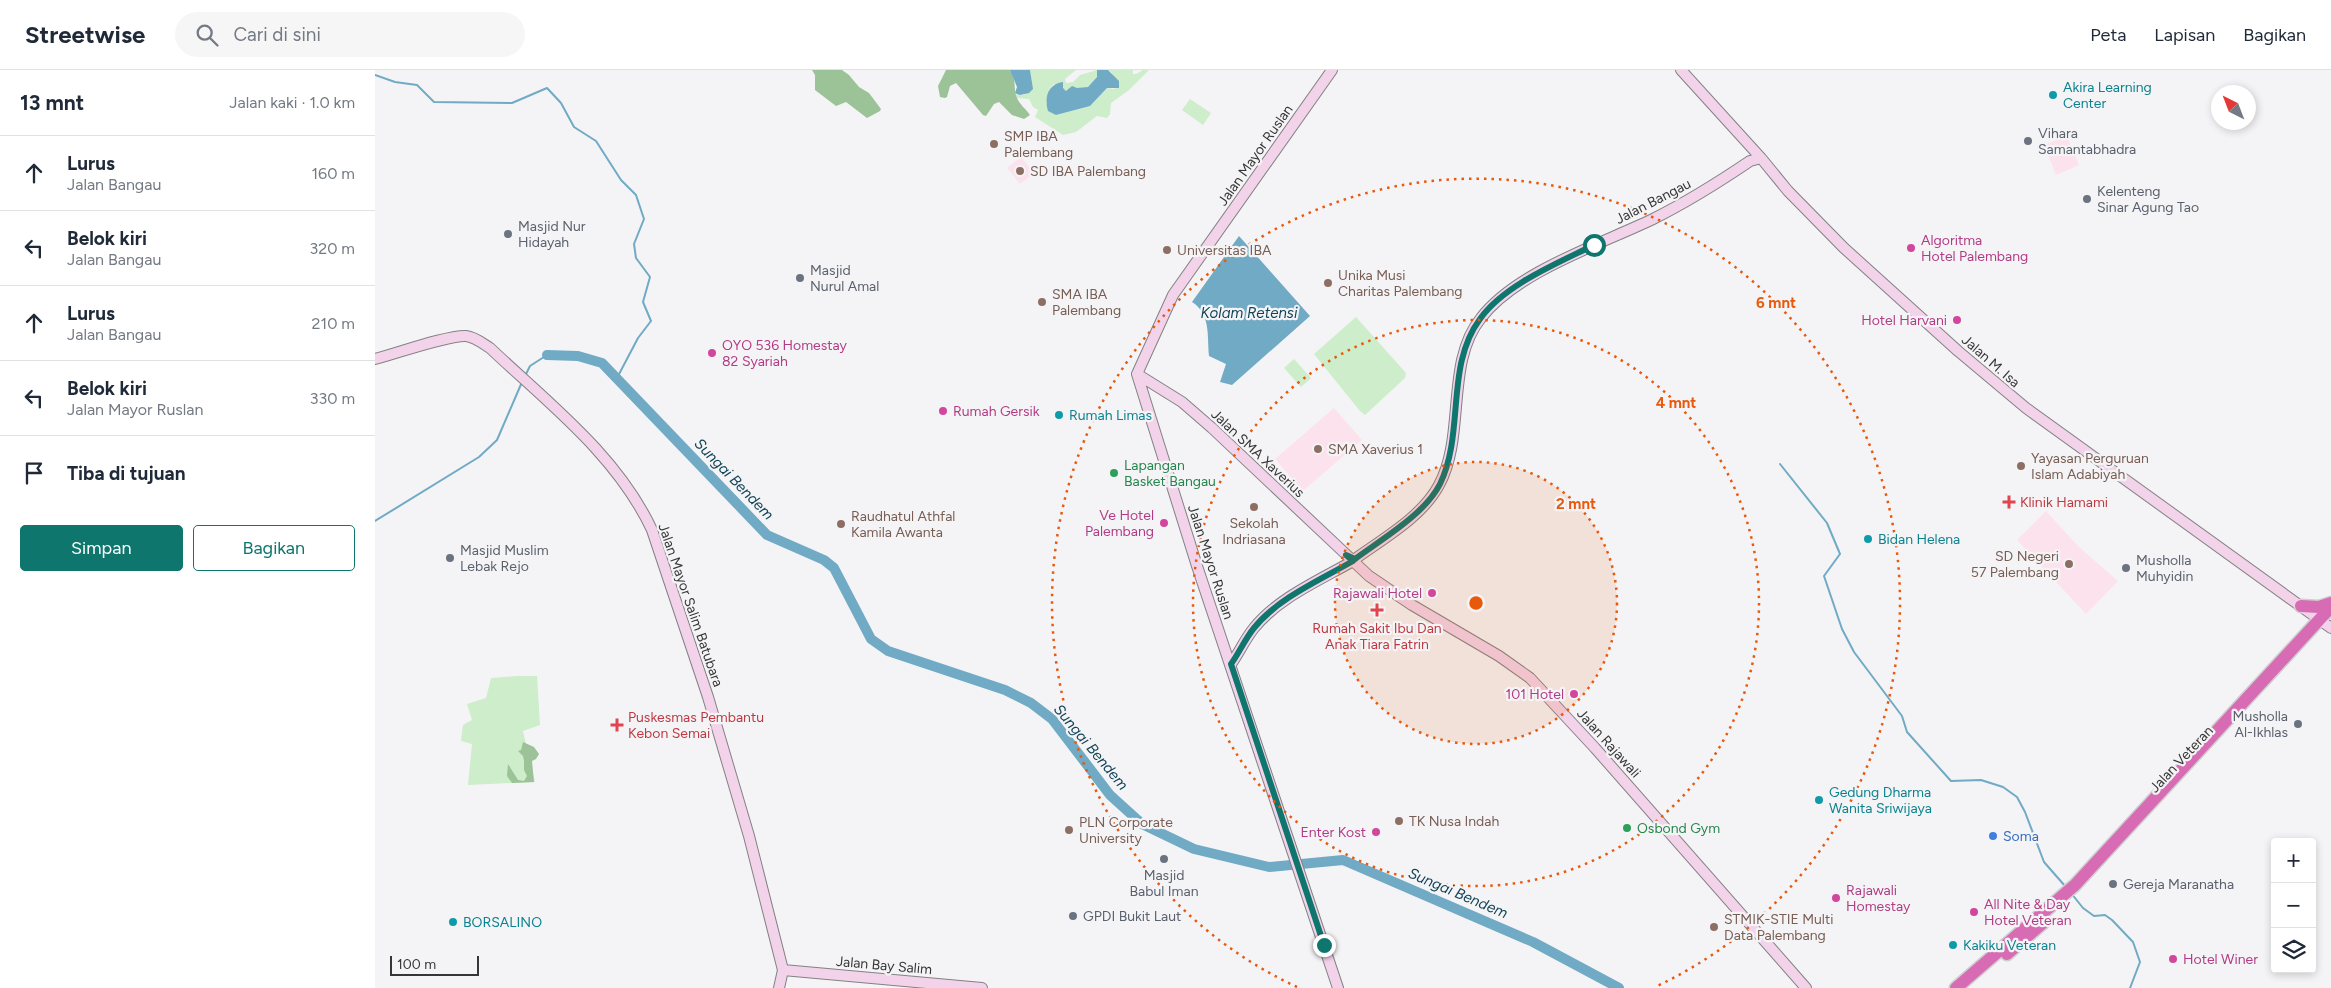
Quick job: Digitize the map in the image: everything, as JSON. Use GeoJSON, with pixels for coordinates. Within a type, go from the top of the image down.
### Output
{"type":"FeatureCollection","features":[{"type":"Feature","properties":{"kind":"highway"},"geometry":{"type":"LineString","coordinates":[[2301,606],[2319,607],[2331,605]]}},
{"type":"Feature","properties":{"kind":"highway","name":"Jalan Veteran"},"geometry":{"type":"LineString","coordinates":[[2049,912],[2076,888],[2327,623],[2331,605]]}},
{"type":"Feature","properties":{"kind":"highway"},"geometry":{"type":"LineString","coordinates":[[1956,988],[2049,912]]}},
{"type":"Feature","properties":{"kind":"highway"},"geometry":{"type":"LineString","coordinates":[[1968,988],[2049,912]]}},
{"type":"Feature","properties":{"kind":"street","name":"Jalan Mayor Ruslan"},"geometry":{"type":"LineString","coordinates":[[1332,70],[1173,295],[1137,374],[1197,566],[1338,988]]}},
{"type":"Feature","properties":{"kind":"street","name":"Jalan M. Isa"},"geometry":{"type":"LineString","coordinates":[[1681,70],[1758,154],[1788,191],[1872,274],[2007,394],[2206,539],[2327,623]]}},
{"type":"Feature","properties":{"kind":"street","name":"Jalan Bangau"},"geometry":{"type":"LineString","coordinates":[[1231,664],[1254,628],[1266,616],[1405,522],[1423,506],[1440,484],[1453,444],[1463,358],[1470,336],[1480,318],[1492,306],[1536,274],[1680,205],[1758,154]]}},
{"type":"Feature","properties":{"kind":"street","name":"Jalan Mayor Salim Batubara"},"geometry":{"type":"LineString","coordinates":[[375,359],[452,338],[466,336],[478,340],[490,348],[571,421],[611,468],[644,512],[652,530],[709,700],[749,836],[783,970],[779,988]]}},
{"type":"Feature","properties":{"kind":"street","name":"Jalan SMA Xaverius"},"geometry":{"type":"LineString","coordinates":[[1137,374],[1182,402],[1205,421],[1379,582]]}},
{"type":"Feature","properties":{"kind":"street","name":"Jalan Rajawali"},"geometry":{"type":"LineString","coordinates":[[1379,582],[1412,606],[1499,656],[1530,678],[1601,754],[1806,988]]}},
{"type":"Feature","properties":{"kind":"street","name":"Jalan Bay Salim"},"geometry":{"type":"LineString","coordinates":[[783,970],[982,988]]}},
{"type":"Feature","properties":{"kind":"shaded area"},"geometry":{"type":"Polygon","coordinates":[[[2067,136],[2079,165],[2056,175],[2044,145],[2067,136]]]}},
{"type":"Feature","properties":{"kind":"shaded area","name":"SD IBA Palembang"},"geometry":{"type":"Polygon","coordinates":[[[1021,157],[1034,173],[1020,184],[1007,168],[1021,157]]]}},
{"type":"Feature","properties":{"kind":"shaded area","name":"SMA Xaverius 1"},"geometry":{"type":"Polygon","coordinates":[[[1334,408],[1362,440],[1303,491],[1275,459],[1334,408]]]}},
{"type":"Feature","properties":{"kind":"shaded area","name":"SD Negeri 57 Palembang"},"geometry":{"type":"Polygon","coordinates":[[[2046,511],[2078,546],[2118,581],[2086,614],[2017,540],[2046,511]]]}},
{"type":"Feature","properties":{"kind":"green space"},"geometry":{"type":"Polygon","coordinates":[[[812,70],[842,70],[859,87],[869,93],[881,109],[880,111],[867,118],[846,102],[836,106],[815,90],[815,75],[812,70]]]}},
{"type":"Feature","properties":{"kind":"green space"},"geometry":{"type":"Polygon","coordinates":[[[946,70],[1010,70],[1017,98],[1030,115],[1024,119],[1012,115],[999,102],[994,104],[986,116],[983,115],[956,83],[950,86],[947,97],[940,97],[938,86],[946,70]]]}},
{"type":"Feature","properties":{"kind":"green space"},"geometry":{"type":"Polygon","coordinates":[[[1030,70],[1076,70],[1065,79],[1066,83],[1073,82],[1080,75],[1097,70],[1097,77],[1088,87],[1067,91],[1054,84],[1050,88],[1046,103],[1056,115],[1090,106],[1107,88],[1115,89],[1112,73],[1108,70],[1133,70],[1133,74],[1136,74],[1143,70],[1149,70],[1129,90],[1111,103],[1110,114],[1107,118],[1097,116],[1076,132],[1063,135],[1035,117],[1038,110],[1033,107],[1029,99],[1017,98],[1015,93],[1024,95],[1032,83],[1030,70]]]}},
{"type":"Feature","properties":{"kind":"green space"},"geometry":{"type":"Polygon","coordinates":[[[1190,99],[1211,113],[1203,125],[1182,110],[1190,99]]]}},
{"type":"Feature","properties":{"kind":"green space"},"geometry":{"type":"Polygon","coordinates":[[[1356,317],[1406,373],[1405,378],[1365,415],[1314,354],[1356,317]]]}},
{"type":"Feature","properties":{"kind":"green space"},"geometry":{"type":"Polygon","coordinates":[[[1294,359],[1311,378],[1301,387],[1284,368],[1294,359]]]}},
{"type":"Feature","properties":{"kind":"green space"},"geometry":{"type":"Polygon","coordinates":[[[537,676],[540,725],[523,731],[535,782],[468,785],[472,744],[461,741],[463,725],[472,720],[467,704],[486,698],[491,678],[537,676]]]}},
{"type":"Feature","properties":{"kind":"green space"},"geometry":{"type":"Polygon","coordinates":[[[523,742],[534,747],[539,754],[532,761],[534,782],[512,783],[507,776],[508,764],[518,780],[524,781],[527,776],[524,770],[523,756],[518,751],[521,750],[523,742]]]}},
{"type":"Feature","properties":{"kind":"water"},"geometry":{"type":"Polygon","coordinates":[[[1010,70],[1030,70],[1033,89],[1029,93],[1020,95],[1015,93],[1017,87],[1010,70]]]}},
{"type":"Feature","properties":{"kind":"water"},"geometry":{"type":"Polygon","coordinates":[[[1097,70],[1108,70],[1119,81],[1119,88],[1107,88],[1090,106],[1056,115],[1048,111],[1047,96],[1054,85],[1063,82],[1063,88],[1066,91],[1072,86],[1077,88],[1088,87],[1097,77],[1097,70]]]}},
{"type":"Feature","properties":{"kind":"water","name":"Kolam Retensi"},"geometry":{"type":"Polygon","coordinates":[[[1239,236],[1310,316],[1232,385],[1220,382],[1226,364],[1209,356],[1205,319],[1198,307],[1192,302],[1239,236]]]}},
{"type":"Feature","properties":{"kind":"waterway"},"geometry":{"type":"LineString","coordinates":[[375,75],[395,82],[417,85],[434,102],[512,103],[547,88],[561,103],[574,127],[596,141],[621,180],[636,195],[644,219],[634,244],[636,258],[650,277],[643,302],[651,321],[638,338],[617,378]]}},
{"type":"Feature","properties":{"kind":"waterway"},"geometry":{"type":"LineString","coordinates":[[525,376],[530,366],[547,355]]}},
{"type":"Feature","properties":{"kind":"waterway","name":"Sungai Bendem"},"geometry":{"type":"LineString","coordinates":[[547,355],[578,356],[602,363],[767,535],[824,560],[834,568],[871,639],[888,651],[1005,690],[1031,703],[1052,719],[1110,795],[1142,824],[1194,849],[1269,867],[1343,860],[1533,942],[1619,988]]}},
{"type":"Feature","properties":{"kind":"waterway"},"geometry":{"type":"LineString","coordinates":[[375,521],[479,457],[497,440],[522,382]]}},
{"type":"Feature","properties":{"kind":"waterway"},"geometry":{"type":"LineString","coordinates":[[1780,464],[1827,523],[1840,554],[1824,576],[1842,629],[1854,652],[1902,716],[1907,732],[1951,781],[1981,780],[2003,787],[2017,797],[2025,812],[2044,862],[2065,886]]}},
{"type":"Feature","properties":{"kind":"waterway"},"geometry":{"type":"LineString","coordinates":[[2071,893],[2083,908],[2094,916],[2105,915],[2133,942],[2140,962],[2130,988]]}},
{"type":"Feature","properties":{"kind":"place","name":"Akira Learning Center"},"geometry":{"type":"Point","coordinates":[2053,95]}},
{"type":"Feature","properties":{"kind":"place","name":"Vihara Samantabhadra"},"geometry":{"type":"Point","coordinates":[2028,141]}},
{"type":"Feature","properties":{"kind":"place","name":"SMP IBA Palembang"},"geometry":{"type":"Point","coordinates":[994,144]}},
{"type":"Feature","properties":{"kind":"place","name":"SD IBA Palembang"},"geometry":{"type":"Point","coordinates":[1020,171]}},
{"type":"Feature","properties":{"kind":"place","name":"Kelenteng Sinar Agung Tao"},"geometry":{"type":"Point","coordinates":[2087,199]}},
{"type":"Feature","properties":{"kind":"place","name":"Masjid Nur Hidayah"},"geometry":{"type":"Point","coordinates":[508,234]}},
{"type":"Feature","properties":{"kind":"place","name":"Algoritma Hotel Palembang"},"geometry":{"type":"Point","coordinates":[1911,248]}},
{"type":"Feature","properties":{"kind":"place","name":"Universitas IBA"},"geometry":{"type":"Point","coordinates":[1167,250]}},
{"type":"Feature","properties":{"kind":"place","name":"Masjid Nurul Amal"},"geometry":{"type":"Point","coordinates":[800,278]}},
{"type":"Feature","properties":{"kind":"place","name":"Unika Musi Charitas Palembang"},"geometry":{"type":"Point","coordinates":[1328,283]}},
{"type":"Feature","properties":{"kind":"place","name":"SMA IBA Palembang"},"geometry":{"type":"Point","coordinates":[1042,302]}},
{"type":"Feature","properties":{"kind":"place","name":"Hotel Harvani"},"geometry":{"type":"Point","coordinates":[1957,320]}},
{"type":"Feature","properties":{"kind":"place","name":"OYO 536 Homestay 82 Syariah"},"geometry":{"type":"Point","coordinates":[712,353]}},
{"type":"Feature","properties":{"kind":"place","name":"Rumah Gersik"},"geometry":{"type":"Point","coordinates":[943,411]}},
{"type":"Feature","properties":{"kind":"place","name":"Rumah Limas"},"geometry":{"type":"Point","coordinates":[1059,415]}},
{"type":"Feature","properties":{"kind":"place","name":"SMA Xaverius 1"},"geometry":{"type":"Point","coordinates":[1318,449]}},
{"type":"Feature","properties":{"kind":"place","name":"Yayasan Perguruan Islam Adabiyah"},"geometry":{"type":"Point","coordinates":[2021,466]}},
{"type":"Feature","properties":{"kind":"place","name":"Lapangan Basket Bangau"},"geometry":{"type":"Point","coordinates":[1114,473]}},
{"type":"Feature","properties":{"kind":"place","name":"Klinik Hamami"},"geometry":{"type":"Point","coordinates":[2009,502]}},
{"type":"Feature","properties":{"kind":"place","name":"Sekolah Indriasana"},"geometry":{"type":"Point","coordinates":[1254,507]}},
{"type":"Feature","properties":{"kind":"place","name":"Ve Hotel Palembang"},"geometry":{"type":"Point","coordinates":[1164,523]}},
{"type":"Feature","properties":{"kind":"place","name":"Raudhatul Athfal Kamila Awanta"},"geometry":{"type":"Point","coordinates":[841,524]}},
{"type":"Feature","properties":{"kind":"place","name":"Bidan Helena"},"geometry":{"type":"Point","coordinates":[1868,539]}},
{"type":"Feature","properties":{"kind":"place","name":"Masjid Muslim Lebak Rejo"},"geometry":{"type":"Point","coordinates":[450,558]}},
{"type":"Feature","properties":{"kind":"place","name":"SD Negeri 57 Palembang"},"geometry":{"type":"Point","coordinates":[2069,564]}},
{"type":"Feature","properties":{"kind":"place","name":"Musholla Muhyidin"},"geometry":{"type":"Point","coordinates":[2126,568]}},
{"type":"Feature","properties":{"kind":"place","name":"Rajawali Hotel"},"geometry":{"type":"Point","coordinates":[1432,593]}},
{"type":"Feature","properties":{"kind":"place","name":"Rumah Sakit Ibu Dan Anak Tiara Fatrin"},"geometry":{"type":"Point","coordinates":[1377,610]}},
{"type":"Feature","properties":{"kind":"place","name":"101 Hotel"},"geometry":{"type":"Point","coordinates":[1574,694]}},
{"type":"Feature","properties":{"kind":"place","name":"Musholla Al-Ikhlas"},"geometry":{"type":"Point","coordinates":[2298,724]}},
{"type":"Feature","properties":{"kind":"place","name":"Puskesmas Pembantu Kebon Semai"},"geometry":{"type":"Point","coordinates":[617,725]}},
{"type":"Feature","properties":{"kind":"place","name":"Gedung Dharma Wanita Sriwijaya"},"geometry":{"type":"Point","coordinates":[1819,800]}},
{"type":"Feature","properties":{"kind":"place","name":"TK Nusa Indah"},"geometry":{"type":"Point","coordinates":[1399,821]}},
{"type":"Feature","properties":{"kind":"place","name":"Osbond Gym"},"geometry":{"type":"Point","coordinates":[1627,828]}},
{"type":"Feature","properties":{"kind":"place","name":"PLN Corporate University"},"geometry":{"type":"Point","coordinates":[1069,830]}},
{"type":"Feature","properties":{"kind":"place","name":"Enter Kost"},"geometry":{"type":"Point","coordinates":[1376,832]}},
{"type":"Feature","properties":{"kind":"place","name":"Soma"},"geometry":{"type":"Point","coordinates":[1993,836]}},
{"type":"Feature","properties":{"kind":"place","name":"Masjid Babul Iman"},"geometry":{"type":"Point","coordinates":[1164,859]}},
{"type":"Feature","properties":{"kind":"place","name":"Gereja Maranatha"},"geometry":{"type":"Point","coordinates":[2113,884]}},
{"type":"Feature","properties":{"kind":"place","name":"Rajawali Homestay"},"geometry":{"type":"Point","coordinates":[1836,898]}},
{"type":"Feature","properties":{"kind":"place","name":"All Nite & Day Hotel Veteran"},"geometry":{"type":"Point","coordinates":[1974,912]}},
{"type":"Feature","properties":{"kind":"place","name":"GPDI Bukit Laut"},"geometry":{"type":"Point","coordinates":[1073,916]}},
{"type":"Feature","properties":{"kind":"place","name":"BORSALINO"},"geometry":{"type":"Point","coordinates":[453,922]}},
{"type":"Feature","properties":{"kind":"place","name":"STMIK-STIE Multi Data Palembang"},"geometry":{"type":"Point","coordinates":[1714,927]}},
{"type":"Feature","properties":{"kind":"place","name":"Kakiku Veteran"},"geometry":{"type":"Point","coordinates":[1953,945]}},
{"type":"Feature","properties":{"kind":"place","name":"Hotel Winer"},"geometry":{"type":"Point","coordinates":[2173,959]}},
{"type":"Feature","properties":{"kind":"route"},"geometry":{"type":"LineString","coordinates":[[1324,945],[1231,664],[1254,628],[1266,616],[1313,583],[1353,561],[1346,555],[1355,559],[1405,522],[1423,506],[1440,484],[1453,444],[1463,358],[1470,336],[1480,318],[1492,306],[1527,279],[1594,245]]}}]}
